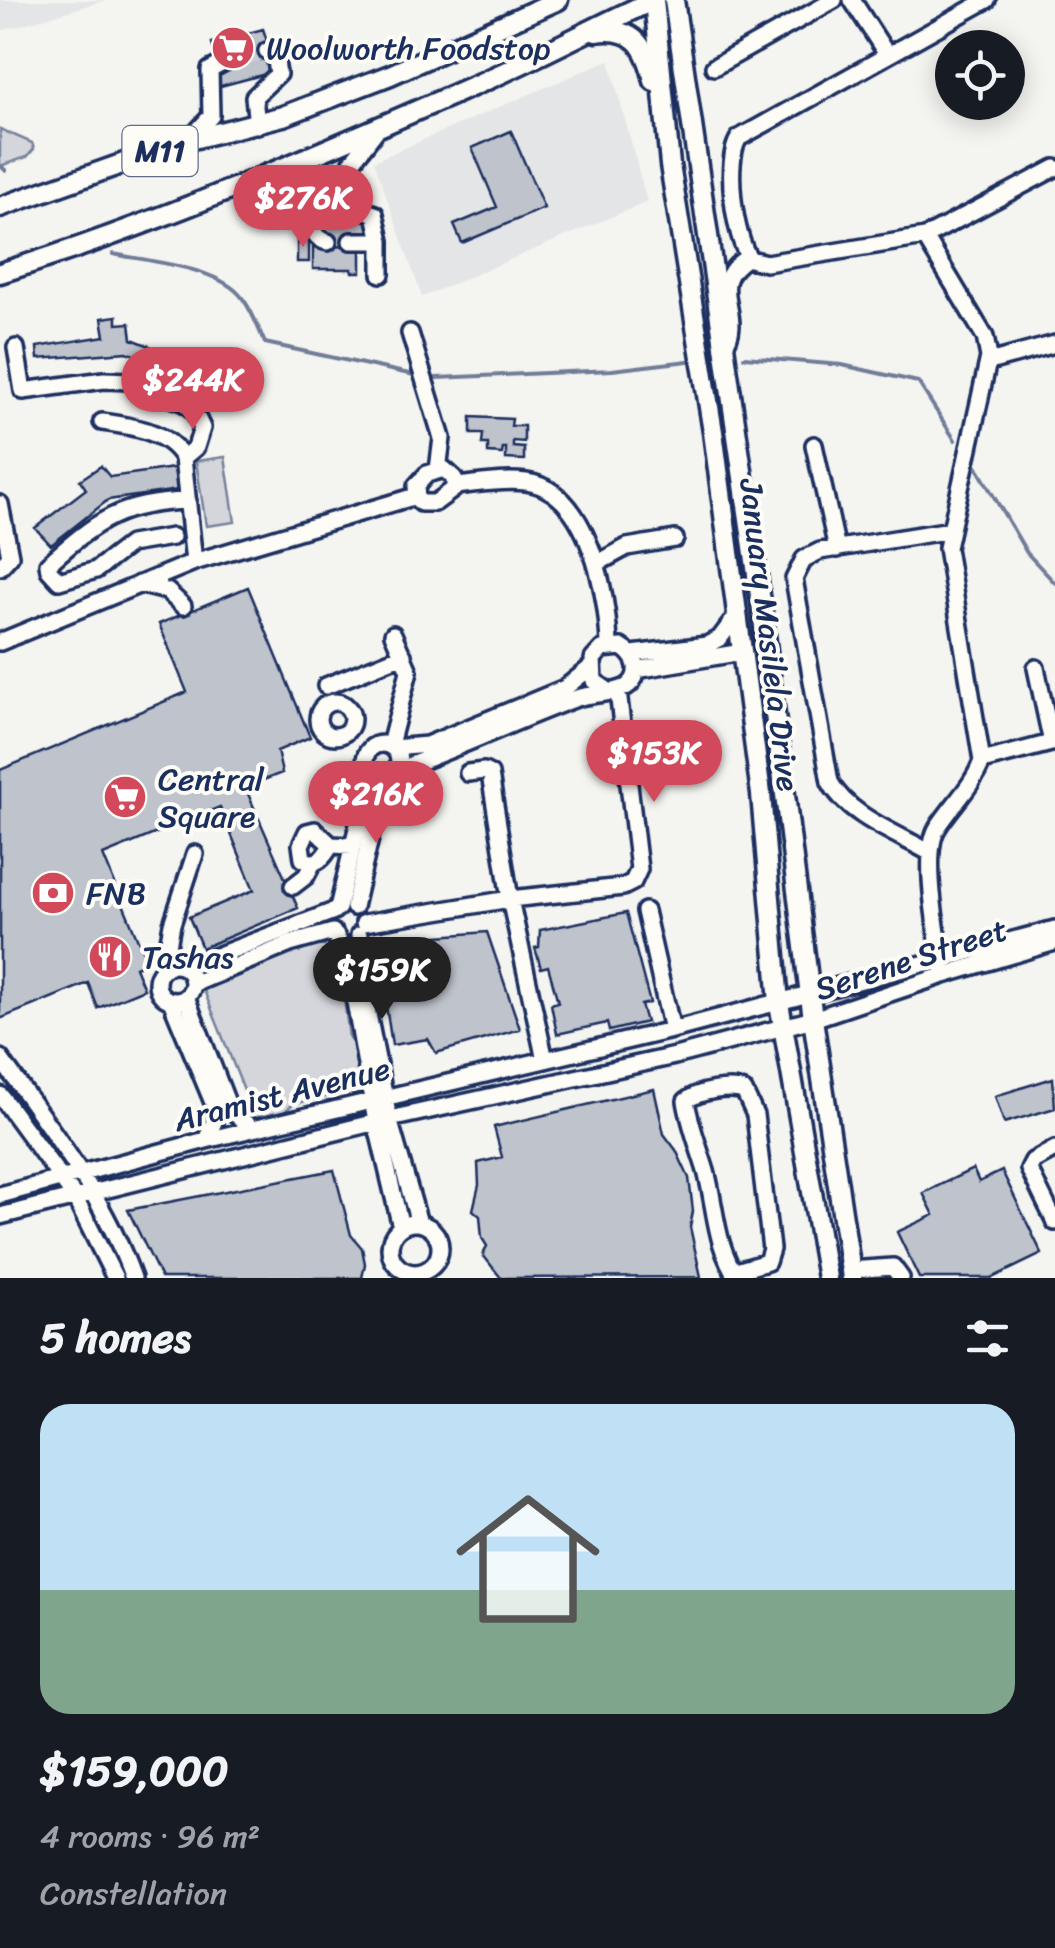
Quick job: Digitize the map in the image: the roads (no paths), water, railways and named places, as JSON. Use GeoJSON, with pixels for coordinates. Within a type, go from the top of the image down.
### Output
{"type":"FeatureCollection","features":[{"type":"Feature","properties":{"kind":"main road","name":"M11"},"geometry":{"type":"LineString","coordinates":[[0,207],[189,140],[256,125],[390,75],[558,0]]}},
{"type":"Feature","properties":{"kind":"main road","name":"M11"},"geometry":{"type":"LineString","coordinates":[[0,273],[381,125],[484,82],[654,0]]}},
{"type":"Feature","properties":{"kind":"main road","name":"January Masilela Drive"},"geometry":{"type":"LineString","coordinates":[[654,0],[670,165],[738,614],[769,863],[778,1003],[827,1278]]}},
{"type":"Feature","properties":{"kind":"main road","name":"January Masilela Drive"},"geometry":{"type":"LineString","coordinates":[[674,0],[761,602],[810,994],[851,1274]]}},
{"type":"Feature","properties":{"kind":"main road"},"geometry":{"type":"LineString","coordinates":[[576,36],[613,30],[635,39],[652,74],[670,165]]}},
{"type":"Feature","properties":{"kind":"main road"},"geometry":{"type":"LineString","coordinates":[[737,442],[733,476],[753,632],[750,646],[742,652]]}},
{"type":"Feature","properties":{"kind":"street"},"geometry":{"type":"LineString","coordinates":[[714,67],[834,0]]}},
{"type":"Feature","properties":{"kind":"street"},"geometry":{"type":"LineString","coordinates":[[852,0],[886,53]]}},
{"type":"Feature","properties":{"kind":"street"},"geometry":{"type":"LineString","coordinates":[[748,257],[740,238],[730,165],[736,141],[886,53],[988,0]]}},
{"type":"Feature","properties":{"kind":"street"},"geometry":{"type":"LineString","coordinates":[[256,125],[254,96],[278,74],[274,54],[267,51]]}},
{"type":"Feature","properties":{"kind":"street"},"geometry":{"type":"LineString","coordinates":[[189,140],[211,116],[210,70],[225,62]]}},
{"type":"Feature","properties":{"kind":"street"},"geometry":{"type":"LineString","coordinates":[[344,204],[352,162],[381,125]]}},
{"type":"Feature","properties":{"kind":"street"},"geometry":{"type":"LineString","coordinates":[[723,348],[731,332],[726,280],[733,266],[748,257],[771,263],[925,238],[1055,168]]}},
{"type":"Feature","properties":{"kind":"street"},"geometry":{"type":"LineString","coordinates":[[268,172],[291,183],[307,204],[314,234],[318,240],[328,242]]}},
{"type":"Feature","properties":{"kind":"street"},"geometry":{"type":"LineString","coordinates":[[307,204],[344,204],[375,214],[381,241],[380,274]]}},
{"type":"Feature","properties":{"kind":"street"},"geometry":{"type":"LineString","coordinates":[[925,238],[986,340],[989,362],[950,530],[949,563],[982,761],[976,776],[938,827],[929,852],[942,967]]}},
{"type":"Feature","properties":{"kind":"street"},"geometry":{"type":"LineString","coordinates":[[352,241],[381,241]]}},
{"type":"Feature","properties":{"kind":"street"},"geometry":{"type":"LineString","coordinates":[[410,332],[442,438],[438,470]]}},
{"type":"Feature","properties":{"kind":"street"},"geometry":{"type":"LineString","coordinates":[[989,362],[1055,344]]}},
{"type":"Feature","properties":{"kind":"street"},"geometry":{"type":"LineString","coordinates":[[16,348],[23,390],[117,379],[184,403],[194,411],[202,428],[196,447],[182,458]]}},
{"type":"Feature","properties":{"kind":"street"},"geometry":{"type":"LineString","coordinates":[[102,422],[133,427],[169,441],[182,458],[194,562]]}},
{"type":"Feature","properties":{"kind":"street"},"geometry":{"type":"LineString","coordinates":[[814,445],[837,548]]}},
{"type":"Feature","properties":{"kind":"street"},"geometry":{"type":"LineString","coordinates":[[438,470],[450,472],[454,486],[450,494],[435,503],[422,503],[416,496],[416,486],[438,470]]}},
{"type":"Feature","properties":{"kind":"street"},"geometry":{"type":"LineString","coordinates":[[454,486],[532,483],[558,496],[578,523],[596,564],[605,593],[609,646]]}},
{"type":"Feature","properties":{"kind":"street"},"geometry":{"type":"LineString","coordinates":[[0,642],[194,562],[416,496]]}},
{"type":"Feature","properties":{"kind":"street"},"geometry":{"type":"LineString","coordinates":[[172,537],[130,544],[86,574],[59,581],[49,570],[48,564],[113,513],[188,501]]}},
{"type":"Feature","properties":{"kind":"street"},"geometry":{"type":"LineString","coordinates":[[0,504],[10,556],[0,567]]}},
{"type":"Feature","properties":{"kind":"street"},"geometry":{"type":"LineString","coordinates":[[929,852],[845,802],[834,790],[826,772],[794,579],[804,559],[837,548],[950,530]]}},
{"type":"Feature","properties":{"kind":"street"},"geometry":{"type":"LineString","coordinates":[[596,564],[627,548],[675,540]]}},
{"type":"Feature","properties":{"kind":"street"},"geometry":{"type":"LineString","coordinates":[[139,584],[167,591],[183,606]]}},
{"type":"Feature","properties":{"kind":"street"},"geometry":{"type":"LineString","coordinates":[[634,662],[707,645],[720,638],[738,614]]}},
{"type":"Feature","properties":{"kind":"street"},"geometry":{"type":"LineString","coordinates":[[383,747],[427,745],[566,688],[591,666],[596,653],[609,646],[622,647],[634,662],[632,681],[612,690],[578,698],[384,774],[365,766],[383,747],[404,659],[393,634]]}},
{"type":"Feature","properties":{"kind":"street"},"geometry":{"type":"LineString","coordinates":[[634,662],[742,652]]}},
{"type":"Feature","properties":{"kind":"street"},"geometry":{"type":"LineString","coordinates":[[326,686],[404,659]]}},
{"type":"Feature","properties":{"kind":"street"},"geometry":{"type":"LineString","coordinates":[[591,666],[594,681],[612,690]]}},
{"type":"Feature","properties":{"kind":"street"},"geometry":{"type":"LineString","coordinates":[[982,761],[1053,742],[1036,668]]}},
{"type":"Feature","properties":{"kind":"street"},"geometry":{"type":"LineString","coordinates":[[195,854],[172,924],[164,968],[157,978],[163,997],[183,994],[290,944],[335,934],[346,940],[362,928],[510,899],[623,887],[633,882],[639,869],[612,690]]}},
{"type":"Feature","properties":{"kind":"street"},"geometry":{"type":"LineString","coordinates":[[342,909],[353,846],[384,774],[399,756],[348,730]]}},
{"type":"Feature","properties":{"kind":"street"},"geometry":{"type":"LineString","coordinates":[[468,773],[490,774],[510,899],[544,1060]]}},
{"type":"Feature","properties":{"kind":"street"},"geometry":{"type":"LineString","coordinates":[[379,1099],[349,968],[330,922],[342,909],[384,774]]}},
{"type":"Feature","properties":{"kind":"street"},"geometry":{"type":"LineString","coordinates":[[331,844],[320,861],[303,859],[301,845],[307,832],[322,833],[331,844],[353,846]]}},
{"type":"Feature","properties":{"kind":"street"},"geometry":{"type":"LineString","coordinates":[[292,886],[306,876],[313,863]]}},
{"type":"Feature","properties":{"kind":"street"},"geometry":{"type":"LineString","coordinates":[[164,968],[185,968],[342,909],[362,913],[364,998],[383,1121],[398,1182],[401,1227]]}},
{"type":"Feature","properties":{"kind":"street"},"geometry":{"type":"LineString","coordinates":[[644,911],[672,1030]]}},
{"type":"Feature","properties":{"kind":"street","name":"Serene Street"},"geometry":{"type":"LineString","coordinates":[[783,1027],[1055,929]]}},
{"type":"Feature","properties":{"kind":"street","name":"Serene Street"},"geometry":{"type":"LineString","coordinates":[[810,994],[1055,942]]}},
{"type":"Feature","properties":{"kind":"street"},"geometry":{"type":"LineString","coordinates":[[185,968],[183,994],[214,1105],[214,1122],[206,1140]]}},
{"type":"Feature","properties":{"kind":"street"},"geometry":{"type":"LineString","coordinates":[[183,994],[227,1103],[252,1129]]}},
{"type":"Feature","properties":{"kind":"street","name":"Aramist Avenue"},"geometry":{"type":"LineString","coordinates":[[0,1196],[206,1140],[810,994]]}},
{"type":"Feature","properties":{"kind":"street","name":"Aramist Avenue"},"geometry":{"type":"LineString","coordinates":[[0,1216],[783,1027]]}},
{"type":"Feature","properties":{"kind":"street"},"geometry":{"type":"LineString","coordinates":[[0,1058],[93,1191],[124,1250],[133,1278]]}},
{"type":"Feature","properties":{"kind":"street"},"geometry":{"type":"LineString","coordinates":[[734,1088],[744,1091],[756,1115],[772,1243],[765,1270],[736,1275],[721,1244],[689,1098],[734,1088]]}},
{"type":"Feature","properties":{"kind":"street"},"geometry":{"type":"LineString","coordinates":[[0,1094],[74,1196],[115,1278]]}},
{"type":"Feature","properties":{"kind":"street"},"geometry":{"type":"LineString","coordinates":[[1054,1152],[1028,1168],[1055,1222]]}},
{"type":"Feature","properties":{"kind":"street"},"geometry":{"type":"LineString","coordinates":[[398,1182],[418,1223]]}},
{"type":"Feature","properties":{"kind":"street"},"geometry":{"type":"LineString","coordinates":[[418,1223],[431,1228],[440,1245],[434,1264],[417,1272],[398,1267],[391,1256],[392,1236],[401,1227],[418,1223]]}},
{"type":"Feature","properties":{"kind":"street"},"geometry":{"type":"LineString","coordinates":[[851,1274],[893,1266],[900,1278]]}},
{"type":"Feature","properties":{"kind":"waterway"},"geometry":{"type":"LineString","coordinates":[[1,166],[6,171]]}},
{"type":"Feature","properties":{"kind":"waterway"},"geometry":{"type":"LineString","coordinates":[[113,254],[180,266],[228,285],[247,305],[265,343],[414,375]]}},
{"type":"Feature","properties":{"kind":"waterway"},"geometry":{"type":"LineString","coordinates":[[744,357],[842,365],[918,382],[955,440]]}},
{"type":"Feature","properties":{"kind":"waterway"},"geometry":{"type":"LineString","coordinates":[[436,378],[612,370],[688,361]]}},
{"type":"Feature","properties":{"kind":"waterway"},"geometry":{"type":"LineString","coordinates":[[976,466],[1027,553],[1055,583]]}},
{"type":"Feature","properties":{"kind":"tunnel"},"geometry":{"type":"LineString","coordinates":[[225,62],[267,51]]}},
{"type":"Feature","properties":{"kind":"place","name":"Woolworth Foodstop"},"geometry":{"type":"Point","coordinates":[233,48]}},
{"type":"Feature","properties":{"kind":"place","name":"Central Square"},"geometry":{"type":"Point","coordinates":[125,797]}},
{"type":"Feature","properties":{"kind":"place","name":"FNB"},"geometry":{"type":"Point","coordinates":[53,893]}},
{"type":"Feature","properties":{"kind":"place","name":"Tashas"},"geometry":{"type":"Point","coordinates":[110,957]}}]}
